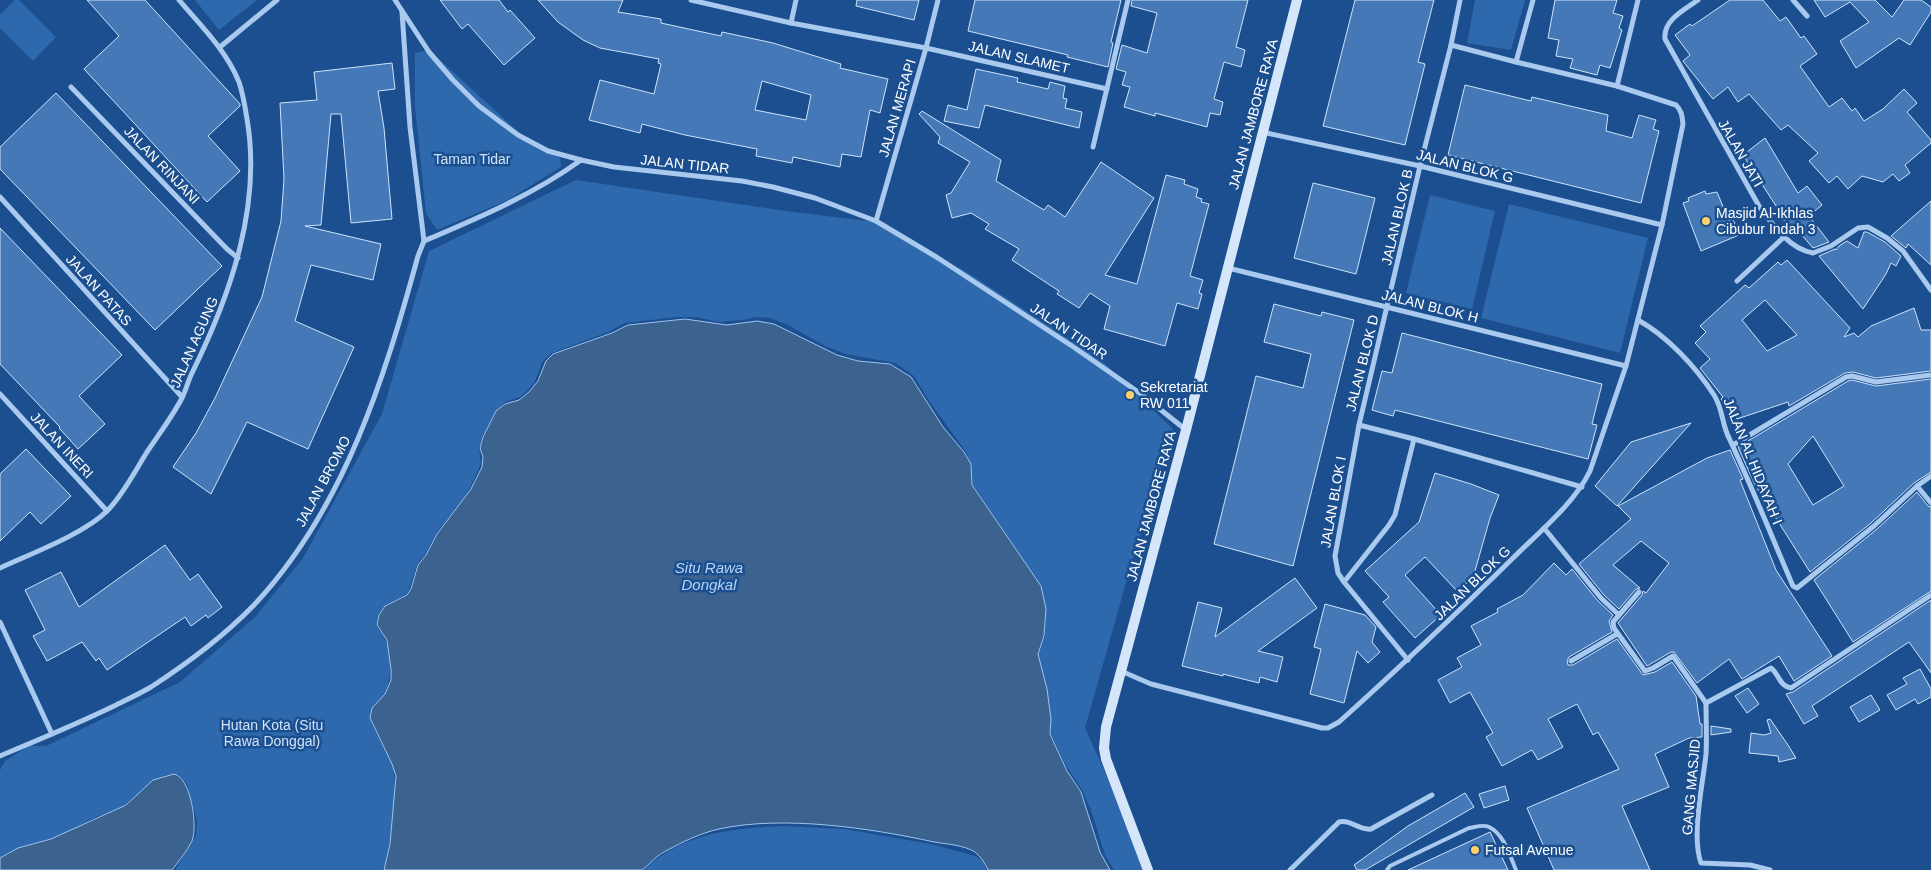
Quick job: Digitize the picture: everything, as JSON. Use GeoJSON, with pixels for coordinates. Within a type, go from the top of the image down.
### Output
{"type":"FeatureCollection","features":[{"type":"Feature","properties":{"kind":"street","name":"JALAN AGUNG"},"geometry":{"type":"LineString","coordinates":[[0,568],[77,531],[107,511],[128,483],[182,397],[214,327],[228,290],[238,258],[251,184],[249,132],[239,83],[220,46],[179,0]]}},
{"type":"Feature","properties":{"kind":"street"},"geometry":{"type":"LineString","coordinates":[[220,46],[277,0]]}},
{"type":"Feature","properties":{"kind":"street","name":"JALAN TIDAR"},"geometry":{"type":"LineString","coordinates":[[395,0],[430,52],[479,106],[518,135],[548,151],[582,160],[614,167],[742,181],[773,187],[815,198],[876,221],[938,258],[1075,348],[1141,394],[1186,430]]}},
{"type":"Feature","properties":{"kind":"street","name":"JALAN SLAMET"},"geometry":{"type":"LineString","coordinates":[[691,0],[791,23],[926,48],[1107,89]]}},
{"type":"Feature","properties":{"kind":"street"},"geometry":{"type":"LineString","coordinates":[[791,23],[796,0]]}},
{"type":"Feature","properties":{"kind":"street","name":"JALAN MERAPI"},"geometry":{"type":"LineString","coordinates":[[876,221],[938,0]]}},
{"type":"Feature","properties":{"kind":"street"},"geometry":{"type":"LineString","coordinates":[[1093,147],[1128,0]]}},
{"type":"Feature","properties":{"kind":"street","name":"JALAN JAMBORE RAYA"},"geometry":{"type":"LineString","coordinates":[[1148,870],[1110,771],[1104,748],[1106,727],[1186,430],[1297,0]]}},
{"type":"Feature","properties":{"kind":"street","name":"JALAN BLOK B"},"geometry":{"type":"LineString","coordinates":[[1388,307],[1420,166],[1451,45],[1460,0]]}},
{"type":"Feature","properties":{"kind":"street"},"geometry":{"type":"LineString","coordinates":[[1516,62],[1533,0]]}},
{"type":"Feature","properties":{"kind":"street"},"geometry":{"type":"LineString","coordinates":[[1451,45],[1617,86],[1638,0]]}},
{"type":"Feature","properties":{"kind":"street","name":"JALAN JATI"},"geometry":{"type":"LineString","coordinates":[[1698,0],[1668,24],[1664,34],[1665,40],[1759,206],[1784,237],[1798,248],[1813,253],[1831,246],[1858,228],[1868,227],[1887,238],[1903,251],[1931,290]]}},
{"type":"Feature","properties":{"kind":"street"},"geometry":{"type":"LineString","coordinates":[[1793,0],[1807,16]]}},
{"type":"Feature","properties":{"kind":"street"},"geometry":{"type":"LineString","coordinates":[[402,12],[410,127],[424,241],[503,206],[558,177],[582,160]]}},
{"type":"Feature","properties":{"kind":"street","name":"JALAN BLOK G"},"geometry":{"type":"LineString","coordinates":[[1121,671],[1150,684],[1328,728],[1339,722],[1408,660],[1544,528],[1582,487],[1590,471],[1626,366],[1662,225],[1683,124],[1680,110],[1676,105],[1617,86]]}},
{"type":"Feature","properties":{"kind":"street","name":"JALAN RINJANI"},"geometry":{"type":"LineString","coordinates":[[71,87],[227,249],[238,258]]}},
{"type":"Feature","properties":{"kind":"street","name":"JALAN BLOK G"},"geometry":{"type":"LineString","coordinates":[[1262,132],[1420,166],[1662,225]]}},
{"type":"Feature","properties":{"kind":"street","name":"JALAN PATAS"},"geometry":{"type":"LineString","coordinates":[[0,197],[182,397]]}},
{"type":"Feature","properties":{"kind":"street"},"geometry":{"type":"LineString","coordinates":[[1737,281],[1784,237]]}},
{"type":"Feature","properties":{"kind":"street","name":"JALAN BROMO"},"geometry":{"type":"LineString","coordinates":[[0,756],[82,722],[150,687],[229,629],[255,604],[283,571],[322,511],[352,453],[381,381],[424,241]]}},
{"type":"Feature","properties":{"kind":"street","name":"JALAN BLOK H"},"geometry":{"type":"LineString","coordinates":[[1228,268],[1626,366]]}},
{"type":"Feature","properties":{"kind":"street","name":"JALAN BLOK D"},"geometry":{"type":"LineString","coordinates":[[1359,425],[1388,307]]}},
{"type":"Feature","properties":{"kind":"street","name":"JALAN AL HIDAYAH I"},"geometry":{"type":"LineString","coordinates":[[1638,320],[1654,329],[1690,365],[1715,396],[1722,412],[1728,435],[1793,586],[1797,588],[1874,526],[1917,486]]}},
{"type":"Feature","properties":{"kind":"street"},"geometry":{"type":"LineString","coordinates":[[1733,445],[1846,377],[1852,376],[1876,382],[1931,375]]}},
{"type":"Feature","properties":{"kind":"street","name":"JALAN INERI"},"geometry":{"type":"LineString","coordinates":[[0,394],[107,511]]}},
{"type":"Feature","properties":{"kind":"street"},"geometry":{"type":"LineString","coordinates":[[1359,425],[1414,438],[1582,487]]}},
{"type":"Feature","properties":{"kind":"street","name":"JALAN BLOK I"},"geometry":{"type":"LineString","coordinates":[[1359,425],[1335,556],[1338,573],[1408,660]]}},
{"type":"Feature","properties":{"kind":"street"},"geometry":{"type":"LineString","coordinates":[[1344,582],[1389,526],[1395,515],[1414,438]]}},
{"type":"Feature","properties":{"kind":"street"},"geometry":{"type":"LineString","coordinates":[[1931,476],[1917,486],[1931,503]]}},
{"type":"Feature","properties":{"kind":"street"},"geometry":{"type":"LineString","coordinates":[[1544,528],[1601,598],[1619,615]]}},
{"type":"Feature","properties":{"kind":"street"},"geometry":{"type":"LineString","coordinates":[[1640,592],[1612,624],[1645,671],[1673,656],[1706,703],[1771,668],[1783,685],[1791,688],[1930,596]]}},
{"type":"Feature","properties":{"kind":"street"},"geometry":{"type":"LineString","coordinates":[[0,622],[52,734]]}},
{"type":"Feature","properties":{"kind":"street"},"geometry":{"type":"LineString","coordinates":[[1571,661],[1618,634]]}},
{"type":"Feature","properties":{"kind":"street","name":"GANG MASJID"},"geometry":{"type":"LineString","coordinates":[[1706,703],[1706,753],[1697,847],[1701,863],[1750,865],[1770,870]]}},
{"type":"Feature","properties":{"kind":"street"},"geometry":{"type":"LineString","coordinates":[[1290,870],[1339,822],[1345,820],[1362,828],[1371,828],[1432,795]]}},
{"type":"Feature","properties":{"kind":"lane"},"geometry":{"type":"LineString","coordinates":[[1387,870],[1390,866],[1469,828],[1482,826],[1489,827],[1503,841],[1516,870]]}},
{"type":"Feature","properties":{"kind":"green space"},"geometry":{"type":"Polygon","coordinates":[[[15,0],[19,0],[56,37],[33,61],[0,28],[0,15],[15,0]]]}},
{"type":"Feature","properties":{"kind":"green space"},"geometry":{"type":"Polygon","coordinates":[[[195,0],[257,0],[219,30],[195,0]]]}},
{"type":"Feature","properties":{"kind":"green space"},"geometry":{"type":"Polygon","coordinates":[[[1475,0],[1525,0],[1511,50],[1467,43],[1475,0]]]}},
{"type":"Feature","properties":{"kind":"green space","name":"Taman Tidar"},"geometry":{"type":"Polygon","coordinates":[[[429,50],[534,146],[560,158],[561,167],[506,201],[437,230],[426,213],[415,107],[415,53],[429,50]]]}},
{"type":"Feature","properties":{"kind":"green space","name":"Hutan Kota (Situ Rawa Donggal)"},"geometry":{"type":"Polygon","coordinates":[[[576,180],[875,222],[970,274],[1102,361],[1173,429],[1131,565],[1085,728],[1145,860],[1147,870],[1114,870],[1105,855],[1091,810],[1082,790],[1065,764],[1051,734],[1051,719],[1038,654],[1045,636],[1046,609],[1041,586],[973,485],[971,464],[966,452],[929,401],[914,376],[895,363],[846,354],[825,346],[788,325],[770,318],[755,317],[718,322],[697,317],[677,317],[625,323],[608,332],[552,353],[543,361],[534,383],[526,392],[520,397],[505,402],[495,412],[482,437],[479,448],[481,463],[471,486],[437,532],[417,564],[408,592],[385,605],[378,615],[376,626],[383,635],[389,651],[390,674],[387,688],[373,706],[370,712],[370,719],[392,764],[395,786],[391,833],[383,870],[175,870],[196,836],[197,821],[187,784],[178,774],[160,777],[116,810],[92,819],[61,835],[18,849],[0,858],[0,770],[5,761],[29,746],[46,746],[180,682],[255,617],[303,558],[382,414],[429,251],[576,180]]]}},
{"type":"Feature","properties":{"kind":"green space"},"geometry":{"type":"Polygon","coordinates":[[[1430,195],[1495,211],[1472,309],[1406,293],[1430,195]]]}},
{"type":"Feature","properties":{"kind":"green space"},"geometry":{"type":"Polygon","coordinates":[[[1509,204],[1648,238],[1620,353],[1481,318],[1509,204]]]}},
{"type":"Feature","properties":{"kind":"green space"},"geometry":{"type":"Polygon","coordinates":[[[783,826],[844,829],[931,844],[975,856],[983,861],[986,870],[644,870],[674,848],[691,840],[727,831],[783,826]]]}},
{"type":"Feature","properties":{"kind":"water","name":"Situ Rawa Dongkal"},"geometry":{"type":"Polygon","coordinates":[[[685,319],[727,325],[757,321],[774,324],[837,355],[858,361],[890,364],[911,377],[943,427],[964,452],[971,464],[972,485],[1041,586],[1046,609],[1044,636],[1038,654],[1047,689],[1051,719],[1050,734],[1067,771],[1081,792],[1100,852],[1110,870],[988,870],[983,860],[975,852],[960,846],[855,828],[798,823],[771,823],[719,829],[699,835],[663,853],[642,870],[384,870],[390,844],[396,776],[370,718],[372,708],[385,694],[391,680],[387,640],[377,625],[379,615],[385,606],[407,595],[411,589],[418,565],[426,555],[437,534],[471,489],[482,467],[483,457],[480,448],[483,437],[496,411],[505,404],[519,400],[529,392],[538,381],[546,361],[553,354],[612,333],[628,325],[685,319]]]}},
{"type":"Feature","properties":{"kind":"water"},"geometry":{"type":"Polygon","coordinates":[[[174,774],[180,777],[189,793],[192,803],[194,834],[192,841],[172,870],[0,870],[0,858],[18,848],[51,839],[126,805],[153,780],[174,774]]]}},
{"type":"Feature","properties":{"kind":"building"},"geometry":{"type":"Polygon","coordinates":[[[87,0],[145,0],[240,104],[208,136],[240,171],[207,202],[84,69],[119,36],[87,0]]]}},
{"type":"Feature","properties":{"kind":"building"},"geometry":{"type":"Polygon","coordinates":[[[440,0],[499,0],[508,12],[510,10],[535,38],[504,65],[468,24],[462,29],[440,0]]]}},
{"type":"Feature","properties":{"kind":"building"},"geometry":{"type":"Polygon","coordinates":[[[538,0],[623,0],[618,12],[661,19],[661,23],[721,36],[722,32],[773,43],[841,64],[840,68],[888,79],[880,113],[870,110],[861,157],[842,154],[840,167],[793,157],[792,163],[756,156],[757,149],[685,135],[642,124],[640,133],[589,120],[600,80],[654,94],[661,64],[658,63],[659,59],[600,48],[583,40],[558,22],[538,0]],[[762,81],[755,110],[806,120],[811,95],[762,81]]]}},
{"type":"Feature","properties":{"kind":"building"},"geometry":{"type":"Polygon","coordinates":[[[857,0],[919,0],[914,20],[856,6],[857,0]]]}},
{"type":"Feature","properties":{"kind":"building"},"geometry":{"type":"Polygon","coordinates":[[[975,0],[1121,0],[1111,42],[1113,43],[1108,67],[1067,57],[1068,55],[968,31],[975,0]]]}},
{"type":"Feature","properties":{"kind":"building"},"geometry":{"type":"Polygon","coordinates":[[[1132,0],[1248,0],[1236,47],[1245,50],[1241,67],[1224,62],[1214,99],[1223,102],[1220,115],[1210,113],[1207,127],[1124,107],[1130,87],[1122,85],[1126,72],[1116,69],[1122,45],[1147,53],[1157,13],[1131,6],[1132,0]]]}},
{"type":"Feature","properties":{"kind":"building"},"geometry":{"type":"Polygon","coordinates":[[[1355,0],[1434,0],[1418,62],[1425,64],[1405,145],[1323,126],[1355,0]]]}},
{"type":"Feature","properties":{"kind":"building"},"geometry":{"type":"Polygon","coordinates":[[[1555,0],[1617,0],[1613,13],[1623,16],[1619,28],[1622,30],[1610,68],[1600,65],[1597,75],[1570,68],[1573,59],[1556,56],[1559,40],[1548,38],[1555,0]]]}},
{"type":"Feature","properties":{"kind":"building"},"geometry":{"type":"Polygon","coordinates":[[[1730,0],[1763,0],[1780,21],[1786,17],[1801,38],[1804,36],[1817,54],[1800,66],[1829,107],[1842,98],[1852,111],[1855,108],[1864,121],[1883,109],[1904,89],[1917,103],[1907,112],[1931,140],[1931,143],[1905,165],[1910,173],[1899,181],[1893,174],[1883,182],[1862,176],[1848,189],[1837,176],[1829,183],[1809,161],[1818,153],[1788,125],[1781,130],[1749,94],[1738,102],[1728,87],[1713,99],[1683,61],[1690,55],[1675,35],[1690,24],[1692,26],[1730,0]]]}},
{"type":"Feature","properties":{"kind":"building"},"geometry":{"type":"Polygon","coordinates":[[[1814,0],[1875,0],[1892,17],[1904,0],[1921,0],[1931,7],[1931,12],[1910,45],[1899,38],[1856,68],[1840,41],[1869,22],[1850,2],[1825,17],[1814,0]]]}},
{"type":"Feature","properties":{"kind":"building"},"geometry":{"type":"Polygon","coordinates":[[[392,63],[395,89],[378,91],[384,128],[392,219],[351,223],[341,114],[331,114],[321,225],[305,226],[381,244],[373,280],[311,265],[295,321],[354,347],[308,449],[247,422],[211,494],[173,467],[196,433],[215,398],[262,297],[281,221],[284,179],[280,103],[317,100],[314,72],[392,63]]]}},
{"type":"Feature","properties":{"kind":"building"},"geometry":{"type":"Polygon","coordinates":[[[976,69],[1018,78],[1017,82],[1048,89],[1050,82],[1065,86],[1063,98],[1067,99],[1065,108],[1082,112],[1079,128],[985,105],[979,128],[944,121],[948,105],[967,110],[976,69]]]}},
{"type":"Feature","properties":{"kind":"building"},"geometry":{"type":"Polygon","coordinates":[[[1465,85],[1531,101],[1532,97],[1608,115],[1606,131],[1632,138],[1639,115],[1656,120],[1653,129],[1659,131],[1641,203],[1448,155],[1465,85]]]}},
{"type":"Feature","properties":{"kind":"building"},"geometry":{"type":"Polygon","coordinates":[[[56,93],[222,266],[155,330],[0,169],[0,147],[56,93]]]}},
{"type":"Feature","properties":{"kind":"building"},"geometry":{"type":"Polygon","coordinates":[[[922,111],[1001,160],[996,181],[1044,210],[1048,205],[1065,217],[1101,162],[1154,198],[1105,275],[1137,284],[1166,175],[1185,180],[1184,184],[1198,189],[1196,197],[1202,199],[1201,202],[1209,204],[1190,276],[1203,280],[1199,293],[1202,294],[1198,309],[1177,303],[1165,346],[1104,329],[1110,306],[1090,293],[1079,308],[1057,294],[1059,291],[1012,260],[1019,249],[985,229],[989,224],[971,213],[952,218],[946,195],[951,193],[970,162],[938,143],[940,137],[919,114],[922,111]]]}},
{"type":"Feature","properties":{"kind":"building"},"geometry":{"type":"Polygon","coordinates":[[[1765,138],[1798,193],[1807,186],[1822,205],[1809,216],[1829,242],[1813,248],[1795,227],[1792,230],[1776,211],[1778,209],[1743,155],[1765,138]]]}},
{"type":"Feature","properties":{"kind":"building"},"geometry":{"type":"Polygon","coordinates":[[[1313,183],[1375,198],[1356,274],[1294,258],[1313,183]]]}},
{"type":"Feature","properties":{"kind":"building","name":"Masjid Al-Ikhlas Cibubur Indah 3"},"geometry":{"type":"Polygon","coordinates":[[[1705,191],[1706,194],[1717,192],[1729,221],[1733,219],[1739,235],[1701,251],[1683,203],[1689,201],[1688,198],[1705,191]]]}},
{"type":"Feature","properties":{"kind":"building"},"geometry":{"type":"Polygon","coordinates":[[[1931,201],[1931,265],[1908,244],[1906,248],[1891,236],[1931,201]]]}},
{"type":"Feature","properties":{"kind":"building"},"geometry":{"type":"Polygon","coordinates":[[[0,228],[122,355],[79,396],[105,424],[78,449],[60,427],[0,364],[0,228]]]}},
{"type":"Feature","properties":{"kind":"building"},"geometry":{"type":"Polygon","coordinates":[[[1864,232],[1885,242],[1901,256],[1896,266],[1891,263],[1863,309],[1819,256],[1836,250],[1847,241],[1858,248],[1864,232]]]}},
{"type":"Feature","properties":{"kind":"building"},"geometry":{"type":"Polygon","coordinates":[[[1787,260],[1850,328],[1844,337],[1854,333],[1858,337],[1871,326],[1914,308],[1921,330],[1931,330],[1931,371],[1876,378],[1853,372],[1845,373],[1789,406],[1788,402],[1737,419],[1724,405],[1721,399],[1723,397],[1700,368],[1710,359],[1695,343],[1706,332],[1700,326],[1745,285],[1749,288],[1778,262],[1781,265],[1787,260]],[[1765,300],[1742,320],[1767,351],[1797,335],[1765,300]]]}},
{"type":"Feature","properties":{"kind":"building"},"geometry":{"type":"Polygon","coordinates":[[[1274,304],[1321,316],[1322,312],[1354,320],[1293,566],[1214,544],[1256,376],[1303,388],[1311,354],[1264,342],[1274,304]]]}},
{"type":"Feature","properties":{"kind":"building"},"geometry":{"type":"Polygon","coordinates":[[[1402,333],[1602,384],[1592,424],[1597,425],[1588,459],[1395,410],[1393,416],[1372,410],[1382,371],[1392,373],[1402,333]]]}},
{"type":"Feature","properties":{"kind":"building"},"geometry":{"type":"Polygon","coordinates":[[[1931,379],[1931,472],[1914,483],[1871,523],[1810,572],[1755,485],[1738,447],[1848,381],[1852,380],[1876,386],[1931,379]],[[1813,436],[1788,464],[1813,505],[1844,486],[1813,436]]]}},
{"type":"Feature","properties":{"kind":"building"},"geometry":{"type":"Polygon","coordinates":[[[1691,423],[1617,506],[1595,486],[1631,442],[1691,423]]]}},
{"type":"Feature","properties":{"kind":"building"},"geometry":{"type":"Polygon","coordinates":[[[26,449],[71,496],[41,524],[30,512],[0,541],[0,474],[26,449]]]}},
{"type":"Feature","properties":{"kind":"building"},"geometry":{"type":"Polygon","coordinates":[[[1730,450],[1743,479],[1740,480],[1776,570],[1832,656],[1794,681],[1779,656],[1742,679],[1729,659],[1697,683],[1674,652],[1647,666],[1618,623],[1642,595],[1643,591],[1646,593],[1669,563],[1641,541],[1613,565],[1640,588],[1636,589],[1619,609],[1604,595],[1579,564],[1631,519],[1618,506],[1707,458],[1730,450]]]}},
{"type":"Feature","properties":{"kind":"building"},"geometry":{"type":"Polygon","coordinates":[[[1435,473],[1499,495],[1490,518],[1473,578],[1457,591],[1425,557],[1405,575],[1441,615],[1415,638],[1383,602],[1389,597],[1365,571],[1419,522],[1435,473]]]}},
{"type":"Feature","properties":{"kind":"building"},"geometry":{"type":"Polygon","coordinates":[[[1917,492],[1928,506],[1931,507],[1931,591],[1853,642],[1814,580],[1877,529],[1917,492]]]}},
{"type":"Feature","properties":{"kind":"building"},"geometry":{"type":"Polygon","coordinates":[[[165,545],[190,580],[198,574],[222,607],[208,618],[206,615],[191,626],[185,617],[107,670],[99,658],[96,661],[82,642],[47,661],[33,636],[45,630],[25,590],[61,572],[79,607],[165,545]]]}},
{"type":"Feature","properties":{"kind":"building"},"geometry":{"type":"Polygon","coordinates":[[[1554,563],[1566,575],[1572,569],[1598,601],[1613,615],[1609,621],[1612,632],[1569,657],[1568,665],[1573,665],[1617,639],[1643,675],[1655,672],[1672,662],[1696,696],[1700,724],[1702,724],[1702,737],[1689,738],[1655,754],[1669,787],[1622,806],[1650,870],[1554,870],[1527,808],[1619,769],[1598,732],[1593,735],[1577,704],[1548,719],[1563,747],[1538,760],[1532,750],[1502,766],[1486,737],[1493,733],[1470,692],[1450,703],[1438,680],[1462,667],[1457,658],[1481,645],[1471,626],[1498,612],[1497,609],[1523,595],[1554,563]]]}},
{"type":"Feature","properties":{"kind":"building"},"geometry":{"type":"Polygon","coordinates":[[[1295,578],[1317,608],[1258,651],[1283,657],[1277,682],[1260,677],[1259,683],[1182,666],[1198,602],[1222,608],[1215,637],[1295,578]]]}},
{"type":"Feature","properties":{"kind":"building"},"geometry":{"type":"Polygon","coordinates":[[[1931,600],[1931,673],[1909,642],[1812,706],[1818,716],[1804,724],[1786,694],[1793,692],[1931,600]]]}},
{"type":"Feature","properties":{"kind":"building"},"geometry":{"type":"Polygon","coordinates":[[[1325,604],[1365,615],[1376,627],[1372,642],[1380,652],[1368,663],[1357,651],[1344,703],[1310,694],[1321,649],[1314,647],[1325,604]]]}},
{"type":"Feature","properties":{"kind":"building"},"geometry":{"type":"Polygon","coordinates":[[[1920,669],[1931,689],[1931,697],[1918,704],[1915,699],[1896,710],[1887,695],[1907,684],[1903,678],[1920,669]]]}},
{"type":"Feature","properties":{"kind":"building"},"geometry":{"type":"Polygon","coordinates":[[[1748,688],[1759,704],[1747,713],[1735,696],[1748,688]]]}},
{"type":"Feature","properties":{"kind":"building"},"geometry":{"type":"Polygon","coordinates":[[[1871,695],[1880,710],[1859,722],[1850,707],[1871,695]]]}},
{"type":"Feature","properties":{"kind":"building"},"geometry":{"type":"Polygon","coordinates":[[[1770,719],[1796,758],[1779,762],[1778,756],[1749,753],[1751,733],[1764,735],[1771,733],[1767,720],[1770,719]]]}},
{"type":"Feature","properties":{"kind":"building"},"geometry":{"type":"Polygon","coordinates":[[[1711,726],[1731,729],[1731,732],[1711,735],[1711,726]]]}},
{"type":"Feature","properties":{"kind":"building"},"geometry":{"type":"Polygon","coordinates":[[[1505,786],[1509,800],[1484,808],[1479,794],[1505,786]]]}},
{"type":"Feature","properties":{"kind":"building"},"geometry":{"type":"Polygon","coordinates":[[[1465,793],[1474,807],[1365,870],[1357,870],[1354,865],[1408,826],[1465,793]]]}},
{"type":"Feature","properties":{"kind":"building","name":"Futsal Avenue"},"geometry":{"type":"Polygon","coordinates":[[[1490,832],[1508,870],[1408,870],[1490,832]]]}},
{"type":"Feature","properties":{"kind":"place","name":"Masjid Al-Ikhlas Cibubur Indah 3"},"geometry":{"type":"Point","coordinates":[1706,221]}},
{"type":"Feature","properties":{"kind":"place","name":"Sekretariat RW 011"},"geometry":{"type":"Point","coordinates":[1130,395]}},
{"type":"Feature","properties":{"kind":"place","name":"Futsal Avenue"},"geometry":{"type":"Point","coordinates":[1475,850]}}]}
